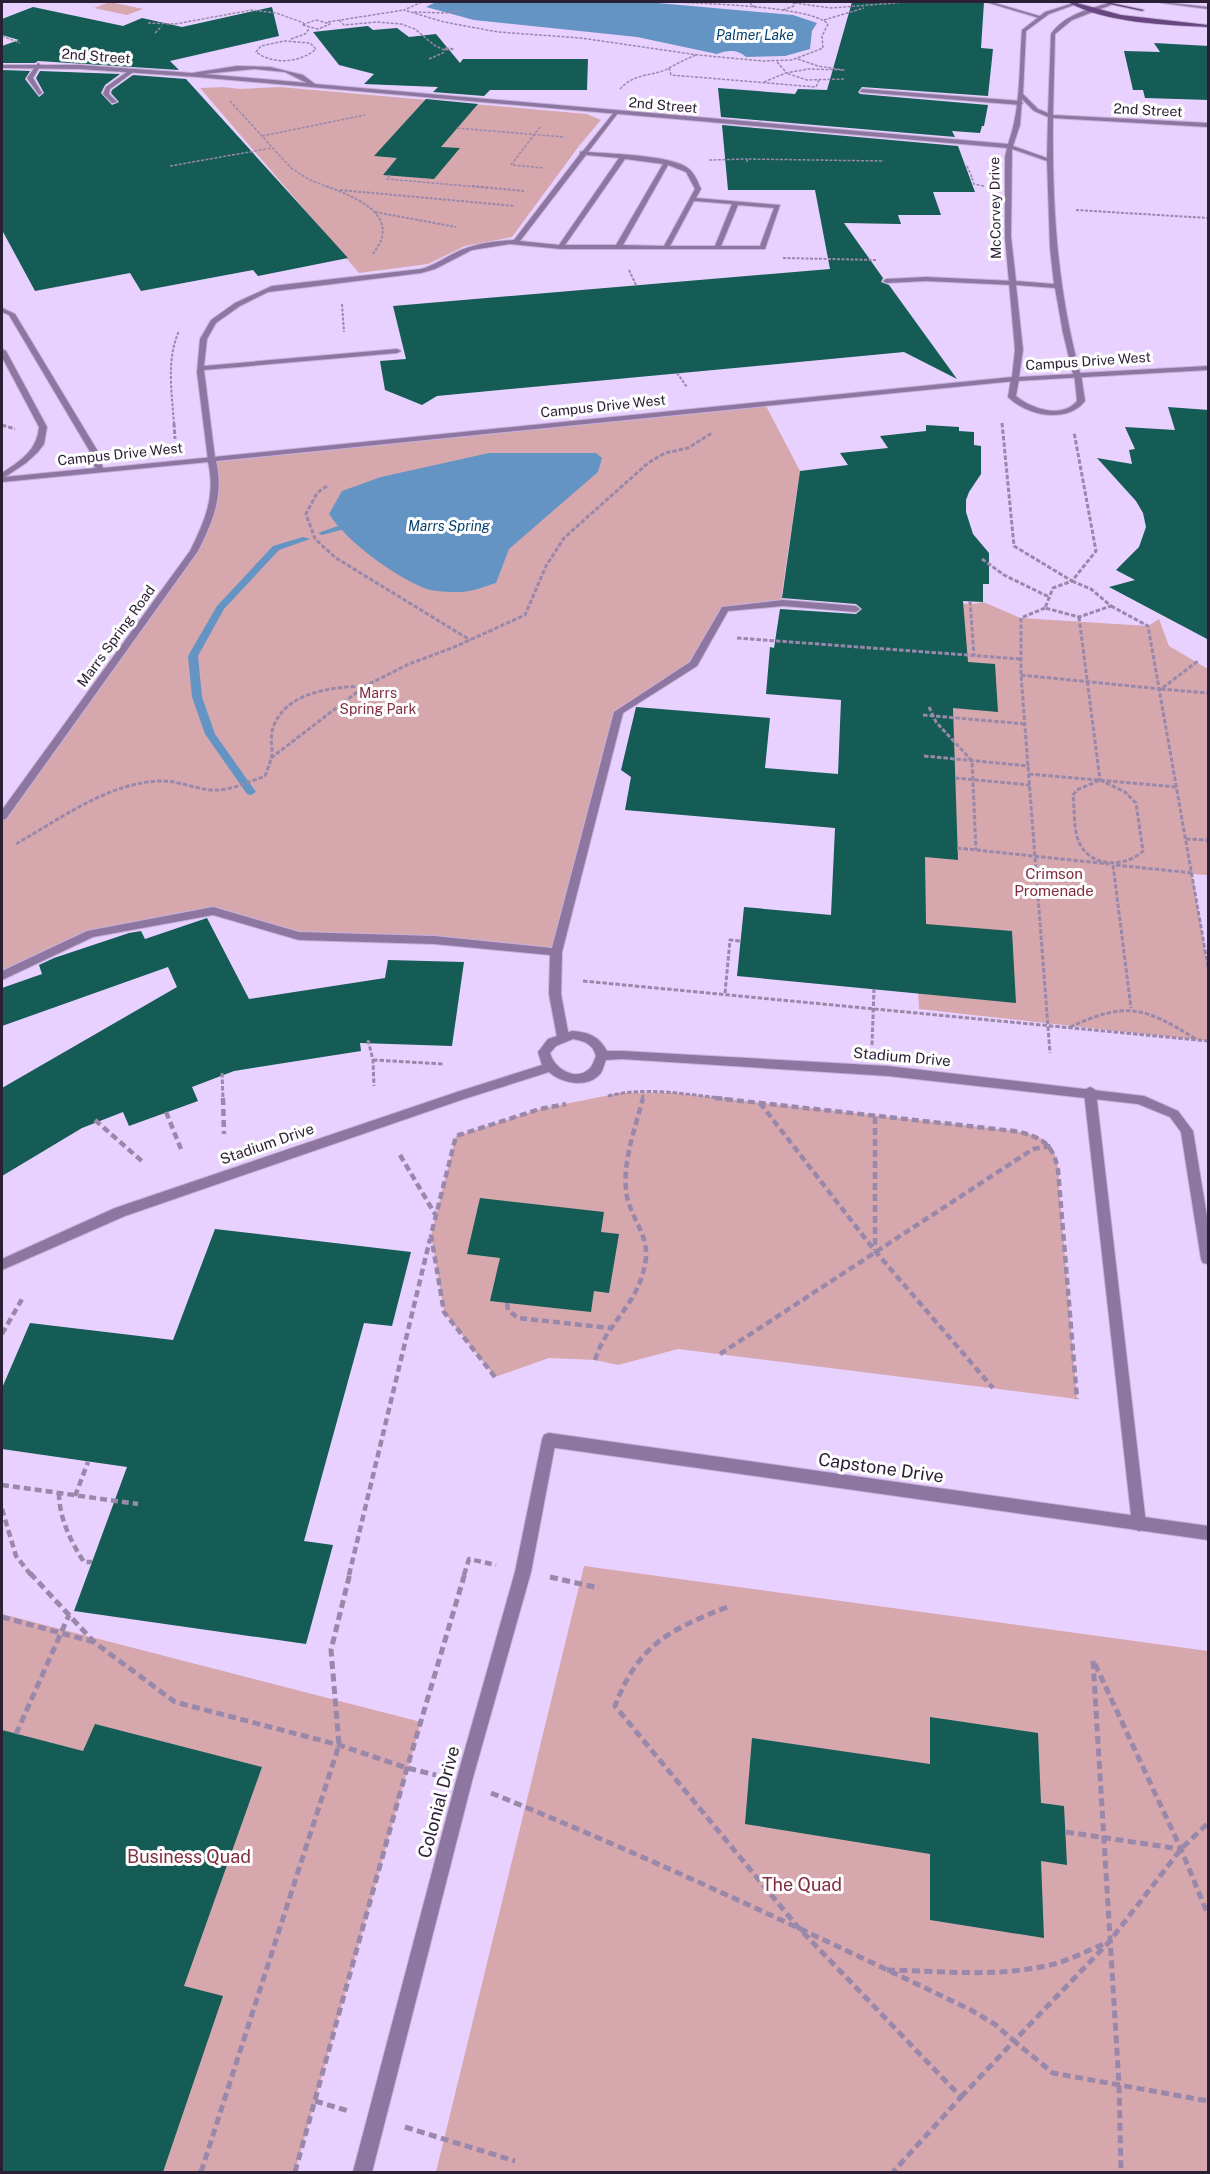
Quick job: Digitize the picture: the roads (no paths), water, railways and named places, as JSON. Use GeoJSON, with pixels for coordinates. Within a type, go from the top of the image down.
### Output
{"type":"FeatureCollection","features":[{"type":"Feature","properties":{"kind":"street"},"geometry":{"type":"LineString","coordinates":[[988,2],[1041,17]]}},
{"type":"Feature","properties":{"kind":"street"},"geometry":{"type":"LineString","coordinates":[[1075,2],[1094,10],[1143,19],[1209,26]]}},
{"type":"Feature","properties":{"kind":"street","name":"McCorvey Drive"},"geometry":{"type":"LineString","coordinates":[[1015,379],[1019,350],[1008,237],[1009,146],[1016,130],[1020,103],[1024,30],[1041,17],[1075,2]]}},
{"type":"Feature","properties":{"kind":"street"},"geometry":{"type":"LineString","coordinates":[[1102,2],[1145,11]]}},
{"type":"Feature","properties":{"kind":"street"},"geometry":{"type":"LineString","coordinates":[[1162,2],[1209,8]]}},
{"type":"Feature","properties":{"kind":"street"},"geometry":{"type":"LineString","coordinates":[[1015,379],[1012,397],[1018,403],[1036,410],[1062,412],[1073,410],[1081,401],[1057,286],[1048,160],[1053,34],[1055,29],[1066,21],[1109,4]]}},
{"type":"Feature","properties":{"kind":"street"},"geometry":{"type":"LineString","coordinates":[[38,65],[30,78],[39,93]]}},
{"type":"Feature","properties":{"kind":"street","name":"2nd Street"},"geometry":{"type":"LineString","coordinates":[[2,66],[38,65],[133,70],[1009,146],[1048,160]]}},
{"type":"Feature","properties":{"kind":"street","name":"2nd Street"},"geometry":{"type":"LineString","coordinates":[[189,75],[226,68],[266,69],[302,75],[314,85]]}},
{"type":"Feature","properties":{"kind":"street"},"geometry":{"type":"LineString","coordinates":[[114,102],[106,94],[108,88],[133,70]]}},
{"type":"Feature","properties":{"kind":"street"},"geometry":{"type":"LineString","coordinates":[[862,91],[1020,103]]}},
{"type":"Feature","properties":{"kind":"street"},"geometry":{"type":"LineString","coordinates":[[1020,94],[1036,110],[1050,116]]}},
{"type":"Feature","properties":{"kind":"street"},"geometry":{"type":"LineString","coordinates":[[516,242],[582,153],[615,113]]}},
{"type":"Feature","properties":{"kind":"street","name":"2nd Street"},"geometry":{"type":"LineString","coordinates":[[1050,116],[1209,125]]}},
{"type":"Feature","properties":{"kind":"street"},"geometry":{"type":"LineString","coordinates":[[582,153],[666,163],[685,168],[692,175],[698,189],[666,248]]}},
{"type":"Feature","properties":{"kind":"street"},"geometry":{"type":"LineString","coordinates":[[561,247],[622,158]]}},
{"type":"Feature","properties":{"kind":"street"},"geometry":{"type":"LineString","coordinates":[[619,246],[666,163]]}},
{"type":"Feature","properties":{"kind":"street"},"geometry":{"type":"LineString","coordinates":[[691,199],[736,203],[717,248]]}},
{"type":"Feature","properties":{"kind":"street","name":"Marrs Spring Road"},"geometry":{"type":"LineString","coordinates":[[2,817],[194,550],[211,516],[216,497],[217,476],[212,458],[201,368],[202,338],[210,323],[255,295],[272,288],[432,269],[464,251],[492,244],[516,242],[561,247],[763,248],[778,206],[736,203]]}},
{"type":"Feature","properties":{"kind":"street"},"geometry":{"type":"LineString","coordinates":[[886,281],[926,279],[1057,286]]}},
{"type":"Feature","properties":{"kind":"street"},"geometry":{"type":"LineString","coordinates":[[2,310],[12,314],[93,450],[100,470]]}},
{"type":"Feature","properties":{"kind":"street"},"geometry":{"type":"LineString","coordinates":[[2,351],[43,427],[43,435],[38,448],[2,478]]}},
{"type":"Feature","properties":{"kind":"street"},"geometry":{"type":"LineString","coordinates":[[201,368],[397,351]]}},
{"type":"Feature","properties":{"kind":"street","name":"Campus Drive West"},"geometry":{"type":"LineString","coordinates":[[2,478],[1015,379],[1209,368]]}},
{"type":"Feature","properties":{"kind":"street"},"geometry":{"type":"LineString","coordinates":[[563,1037],[555,994],[556,952],[619,711],[694,664],[725,609],[783,603],[856,609]]}},
{"type":"Feature","properties":{"kind":"street"},"geometry":{"type":"LineString","coordinates":[[2,976],[91,934],[213,911],[299,936],[434,940],[556,952]]}},
{"type":"Feature","properties":{"kind":"street"},"geometry":{"type":"LineString","coordinates":[[572,1035],[589,1038],[596,1042],[602,1056],[597,1069],[583,1077],[564,1078],[549,1068],[544,1054],[554,1041],[572,1035]]}},
{"type":"Feature","properties":{"kind":"street","name":"Stadium Drive"},"geometry":{"type":"LineString","coordinates":[[602,1056],[622,1055],[871,1070],[1140,1099],[1173,1114],[1187,1131],[1209,1259]]}},
{"type":"Feature","properties":{"kind":"street","name":"Stadium Drive"},"geometry":{"type":"LineString","coordinates":[[2,1265],[120,1212],[461,1095],[549,1068]]}},
{"type":"Feature","properties":{"kind":"street"},"geometry":{"type":"LineString","coordinates":[[1090,1092],[1140,1524]]}},
{"type":"Feature","properties":{"kind":"street","name":"Capstone Drive"},"geometry":{"type":"LineString","coordinates":[[549,1440],[1209,1533]]}},
{"type":"Feature","properties":{"kind":"street","name":"Colonial Drive"},"geometry":{"type":"LineString","coordinates":[[362,2172],[464,1781],[523,1572],[549,1440]]}},
{"type":"Feature","properties":{"kind":"water","name":"Palmer Lake"},"geometry":{"type":"Polygon","coordinates":[[[436,2],[647,2],[793,15],[817,23],[812,31],[810,49],[785,56],[746,57],[736,51],[717,54],[637,37],[474,20],[426,7],[436,2]]]}},
{"type":"Feature","properties":{"kind":"water","name":"Marrs Spring"},"geometry":{"type":"Polygon","coordinates":[[[489,453],[596,453],[602,458],[598,472],[509,549],[496,583],[465,592],[442,592],[424,588],[372,557],[347,536],[329,514],[342,491],[381,477],[489,453]]]}},
{"type":"Feature","properties":{"kind":"waterway","name":"Marrs Spring"},"geometry":{"type":"LineString","coordinates":[[322,533],[338,528]]}},
{"type":"Feature","properties":{"kind":"waterway"},"geometry":{"type":"LineString","coordinates":[[251,792],[210,734],[197,697],[193,656],[220,608],[276,548],[306,539]]}},
{"type":"Feature","properties":{"kind":"park label","name":"Marrs Spring Park"},"geometry":{"type":"Point","coordinates":[378,702]}},
{"type":"Feature","properties":{"kind":"park label","name":"Crimson Promenade"},"geometry":{"type":"Point","coordinates":[1054,882]}},
{"type":"Feature","properties":{"kind":"park label","name":"Business Quad"},"geometry":{"type":"Point","coordinates":[189,1857]}},
{"type":"Feature","properties":{"kind":"park label","name":"The Quad"},"geometry":{"type":"Point","coordinates":[802,1885]}}]}
